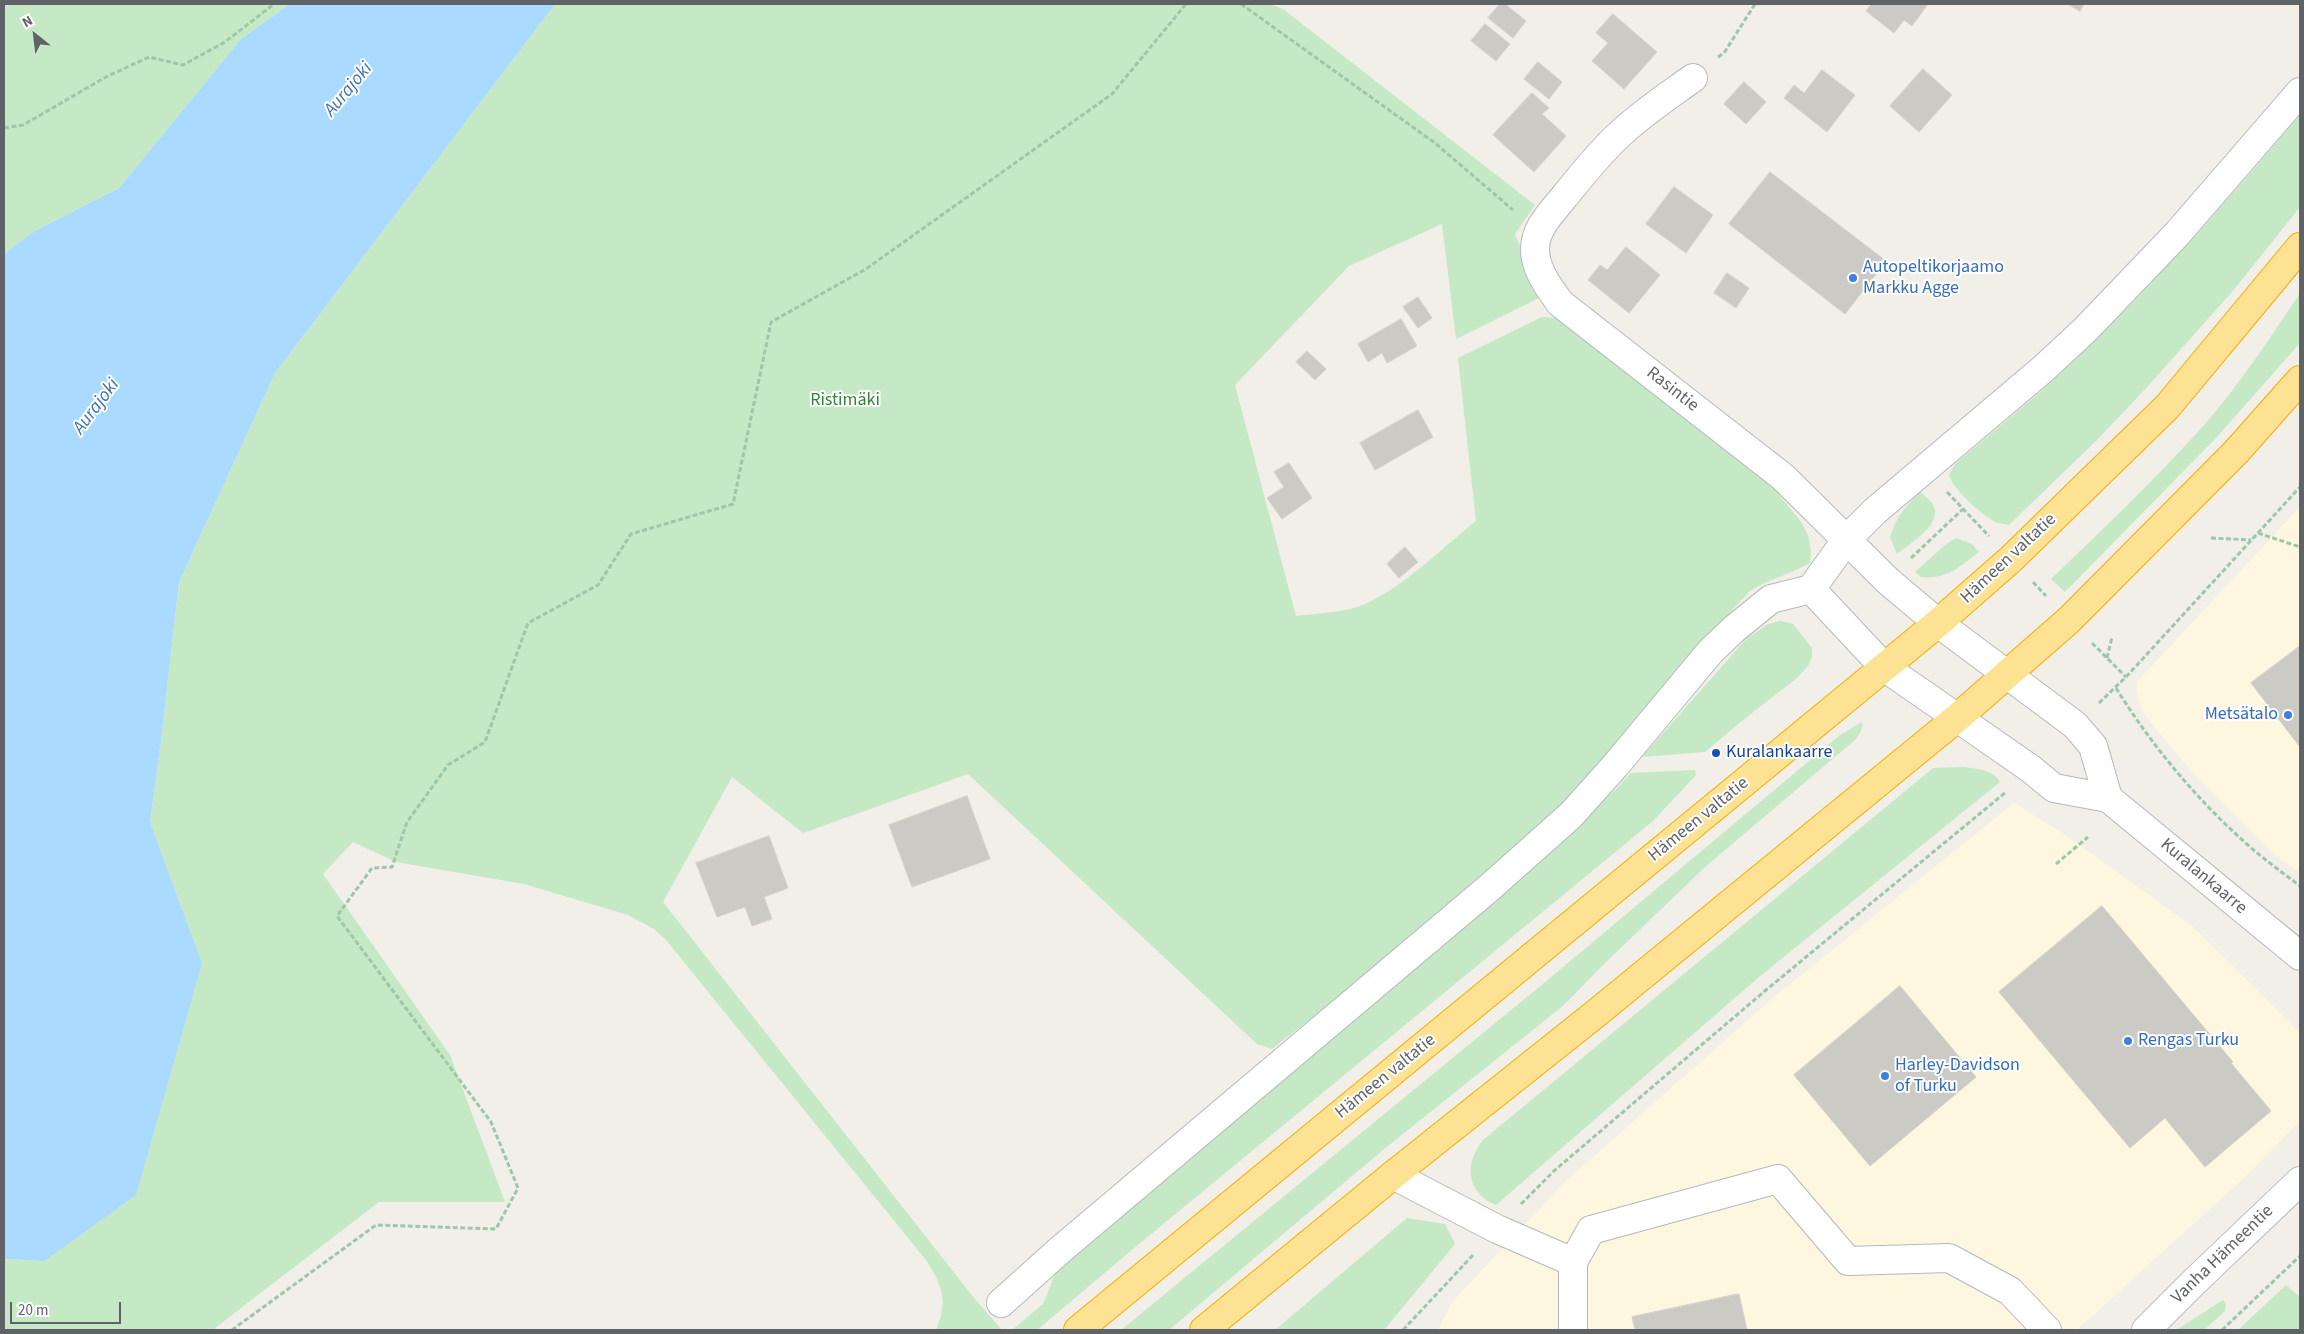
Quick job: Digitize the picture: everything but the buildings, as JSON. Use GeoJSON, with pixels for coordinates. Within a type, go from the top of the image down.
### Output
{"type":"FeatureCollection","features":[{"type":"Feature","properties":{"kind":"highway","name":"Hämeen valtatie"},"geometry":{"type":"LineString","coordinates":[[1078,1330],[1884,668],[2017,554],[2167,407],[2300,247]]}},
{"type":"Feature","properties":{"kind":"highway"},"geometry":{"type":"LineString","coordinates":[[1204,1330],[1393,1175],[1594,1016],[2008,673],[2076,613],[2236,452],[2300,380]]}},
{"type":"Feature","properties":{"kind":"street","name":"Rasintie"},"geometry":{"type":"LineString","coordinates":[[1693,78],[1639,117],[1596,157],[1538,231],[1535,248],[1536,261],[1544,280],[1560,303],[1784,477],[1888,581],[1938,623],[2008,673]]}},
{"type":"Feature","properties":{"kind":"street"},"geometry":{"type":"LineString","coordinates":[[1001,1303],[1075,1237],[1489,888],[1571,815],[1615,766],[1710,652],[1734,629],[1772,599],[1794,592],[1811,590],[1846,539],[1875,511],[2043,369],[2086,329],[2177,234],[2300,92]]}},
{"type":"Feature","properties":{"kind":"street"},"geometry":{"type":"LineString","coordinates":[[1811,590],[1884,668]]}},
{"type":"Feature","properties":{"kind":"street","name":"Kuralankaarre"},"geometry":{"type":"LineString","coordinates":[[1884,668],[2031,769],[2054,788],[2108,798],[2299,962]]}},
{"type":"Feature","properties":{"kind":"street"},"geometry":{"type":"LineString","coordinates":[[2008,673],[2076,725],[2093,746],[2108,798]]}},
{"type":"Feature","properties":{"kind":"street"},"geometry":{"type":"LineString","coordinates":[[1393,1175],[1497,1229],[1573,1262]]}},
{"type":"Feature","properties":{"kind":"street"},"geometry":{"type":"LineString","coordinates":[[1573,1330],[1573,1262],[1591,1230],[1778,1179],[1848,1261],[1949,1258],[2010,1291],[2047,1330]]}},
{"type":"Feature","properties":{"kind":"street","name":"Vanha Hämeentie"},"geometry":{"type":"LineString","coordinates":[[2146,1330],[2300,1181]]}},
{"type":"Feature","properties":{"kind":"path"},"geometry":{"type":"LineString","coordinates":[[4,128],[23,125],[106,77],[149,57],[183,65],[225,42],[274,4]]}},
{"type":"Feature","properties":{"kind":"path"},"geometry":{"type":"LineString","coordinates":[[232,1330],[376,1225],[496,1229],[518,1188],[491,1122],[337,916],[372,868],[392,867],[407,822],[448,765],[485,742],[528,623],[598,585],[631,534],[733,504],[772,322],[866,269],[1112,94],[1186,4]]}},
{"type":"Feature","properties":{"kind":"path"},"geometry":{"type":"LineString","coordinates":[[1241,4],[1435,144],[1501,200]]}},
{"type":"Feature","properties":{"kind":"path"},"geometry":{"type":"LineString","coordinates":[[1693,78],[1724,53],[1755,4]]}},
{"type":"Feature","properties":{"kind":"path"},"geometry":{"type":"LineString","coordinates":[[1926,469],[1993,540]]}},
{"type":"Feature","properties":{"kind":"path"},"geometry":{"type":"LineString","coordinates":[[2101,702],[2116,688],[2300,486]]}},
{"type":"Feature","properties":{"kind":"path"},"geometry":{"type":"LineString","coordinates":[[1904,565],[1963,509]]}},
{"type":"Feature","properties":{"kind":"path"},"geometry":{"type":"LineString","coordinates":[[2258,533],[2300,547]]}},
{"type":"Feature","properties":{"kind":"path"},"geometry":{"type":"LineString","coordinates":[[2212,538],[2252,540]]}},
{"type":"Feature","properties":{"kind":"path"},"geometry":{"type":"LineString","coordinates":[[2112,637],[2107,658],[2126,677]]}},
{"type":"Feature","properties":{"kind":"path"},"geometry":{"type":"LineString","coordinates":[[2116,688],[2148,737],[2208,806],[2249,846],[2300,886]]}},
{"type":"Feature","properties":{"kind":"path"},"geometry":{"type":"LineString","coordinates":[[1403,1330],[1555,1170],[1766,990],[2008,790]]}},
{"type":"Feature","properties":{"kind":"path"},"geometry":{"type":"LineString","coordinates":[[2056,864],[2088,837]]}},
{"type":"Feature","properties":{"kind":"path"},"geometry":{"type":"LineString","coordinates":[[2222,1330],[2300,1256]]}},
{"type":"Feature","properties":{"kind":"shaded area"},"geometry":{"type":"Polygon","coordinates":[[[2300,507],[2300,873],[2277,857],[2191,771],[2143,713],[2137,695],[2136,683],[2300,507]]]}},
{"type":"Feature","properties":{"kind":"shaded area"},"geometry":{"type":"Polygon","coordinates":[[[2014,803],[2061,832],[2192,926],[2300,1033],[2300,1121],[2246,1176],[2077,1330],[1438,1330],[1452,1302],[1566,1181],[1774,997],[2014,803]]]}},
{"type":"Feature","properties":{"kind":"green space"},"geometry":{"type":"Polygon","coordinates":[[[4,4],[290,4],[241,39],[119,188],[33,232],[4,254],[4,4]]]}},
{"type":"Feature","properties":{"kind":"green space","name":"Ristimäki"},"geometry":{"type":"Polygon","coordinates":[[[555,4],[1270,4],[1283,9],[1535,205],[1515,234],[1541,297],[1456,339],[1442,224],[1349,266],[1235,385],[1296,616],[1349,609],[1365,604],[1409,577],[1476,521],[1458,358],[1542,317],[1561,318],[1764,476],[1801,522],[1808,535],[1811,551],[1810,563],[1750,591],[1678,668],[1563,810],[1360,980],[1272,1049],[1257,1044],[968,774],[803,833],[732,777],[663,902],[974,1298],[1002,1330],[936,1330],[942,1310],[942,1294],[940,1286],[926,1260],[666,940],[654,929],[628,915],[524,884],[396,862],[353,842],[323,874],[450,1055],[505,1202],[379,1202],[215,1328],[217,1330],[4,1330],[4,1259],[44,1261],[202,963],[150,822],[179,582],[275,373],[555,4]]]}},
{"type":"Feature","properties":{"kind":"green space"},"geometry":{"type":"Polygon","coordinates":[[[2300,115],[2300,207],[2232,292],[2099,438],[2009,525],[1991,520],[1977,509],[1956,488],[1949,475],[1955,464],[2059,375],[2091,345],[2213,216],[2300,115]]]}},
{"type":"Feature","properties":{"kind":"green space"},"geometry":{"type":"Polygon","coordinates":[[[2300,293],[2300,343],[2216,438],[2065,592],[2051,579],[2110,523],[2204,425],[2266,344],[2300,293]]]}},
{"type":"Feature","properties":{"kind":"green space"},"geometry":{"type":"Polygon","coordinates":[[[1920,492],[1932,503],[1935,510],[1934,518],[1925,532],[1897,554],[1890,537],[1892,530],[1910,502],[1920,492]]]}},
{"type":"Feature","properties":{"kind":"green space"},"geometry":{"type":"Polygon","coordinates":[[[1956,538],[1972,544],[1979,552],[1946,574],[1921,577],[1915,572],[1945,545],[1956,538]]]}},
{"type":"Feature","properties":{"kind":"green space"},"geometry":{"type":"Polygon","coordinates":[[[1781,621],[1793,624],[1812,648],[1812,657],[1808,666],[1797,678],[1705,752],[1642,757],[1746,639],[1768,624],[1781,621]]]}},
{"type":"Feature","properties":{"kind":"green space"},"geometry":{"type":"Polygon","coordinates":[[[1862,722],[1861,732],[1852,743],[1705,867],[1564,1005],[1383,1150],[1169,1330],[1121,1330],[1544,983],[1840,735],[1862,722]]]}},
{"type":"Feature","properties":{"kind":"green space"},"geometry":{"type":"Polygon","coordinates":[[[1964,767],[1989,772],[2000,782],[1759,977],[1496,1205],[1486,1200],[1479,1193],[1471,1177],[1471,1168],[1473,1158],[1483,1140],[1933,768],[1964,767]]]}},
{"type":"Feature","properties":{"kind":"green space"},"geometry":{"type":"Polygon","coordinates":[[[1695,770],[1696,775],[1653,821],[1037,1330],[1012,1330],[1043,1304],[1055,1274],[1067,1261],[1615,790],[1631,773],[1695,770]]]}},
{"type":"Feature","properties":{"kind":"green space"},"geometry":{"type":"Polygon","coordinates":[[[1407,1218],[1445,1224],[1455,1244],[1384,1330],[1275,1330],[1407,1218]]]}},
{"type":"Feature","properties":{"kind":"green space"},"geometry":{"type":"Polygon","coordinates":[[[2286,1285],[2300,1297],[2300,1330],[2238,1330],[2286,1285]]]}},
{"type":"Feature","properties":{"kind":"green space"},"geometry":{"type":"Polygon","coordinates":[[[2223,1300],[2226,1304],[2225,1311],[2204,1330],[2176,1330],[2223,1300]]]}},
{"type":"Feature","properties":{"kind":"water","name":"Aurajoki"},"geometry":{"type":"Polygon","coordinates":[[[290,4],[555,4],[275,373],[179,582],[150,822],[202,963],[136,1195],[44,1261],[4,1259],[4,254],[33,232],[119,188],[241,39],[290,4]]]}},
{"type":"Feature","properties":{"kind":"place","name":"Autopeltikorjaamo Markku Agge"},"geometry":{"type":"Point","coordinates":[1853,278]}},
{"type":"Feature","properties":{"kind":"place","name":"Metsätalo"},"geometry":{"type":"Point","coordinates":[2288,715]}},
{"type":"Feature","properties":{"kind":"place","name":"Kuralankaarre"},"geometry":{"type":"Point","coordinates":[1716,753]}},
{"type":"Feature","properties":{"kind":"place","name":"Rengas Turku"},"geometry":{"type":"Point","coordinates":[2128,1041]}},
{"type":"Feature","properties":{"kind":"place","name":"Harley-Davidson of Turku"},"geometry":{"type":"Point","coordinates":[1885,1076]}}]}
